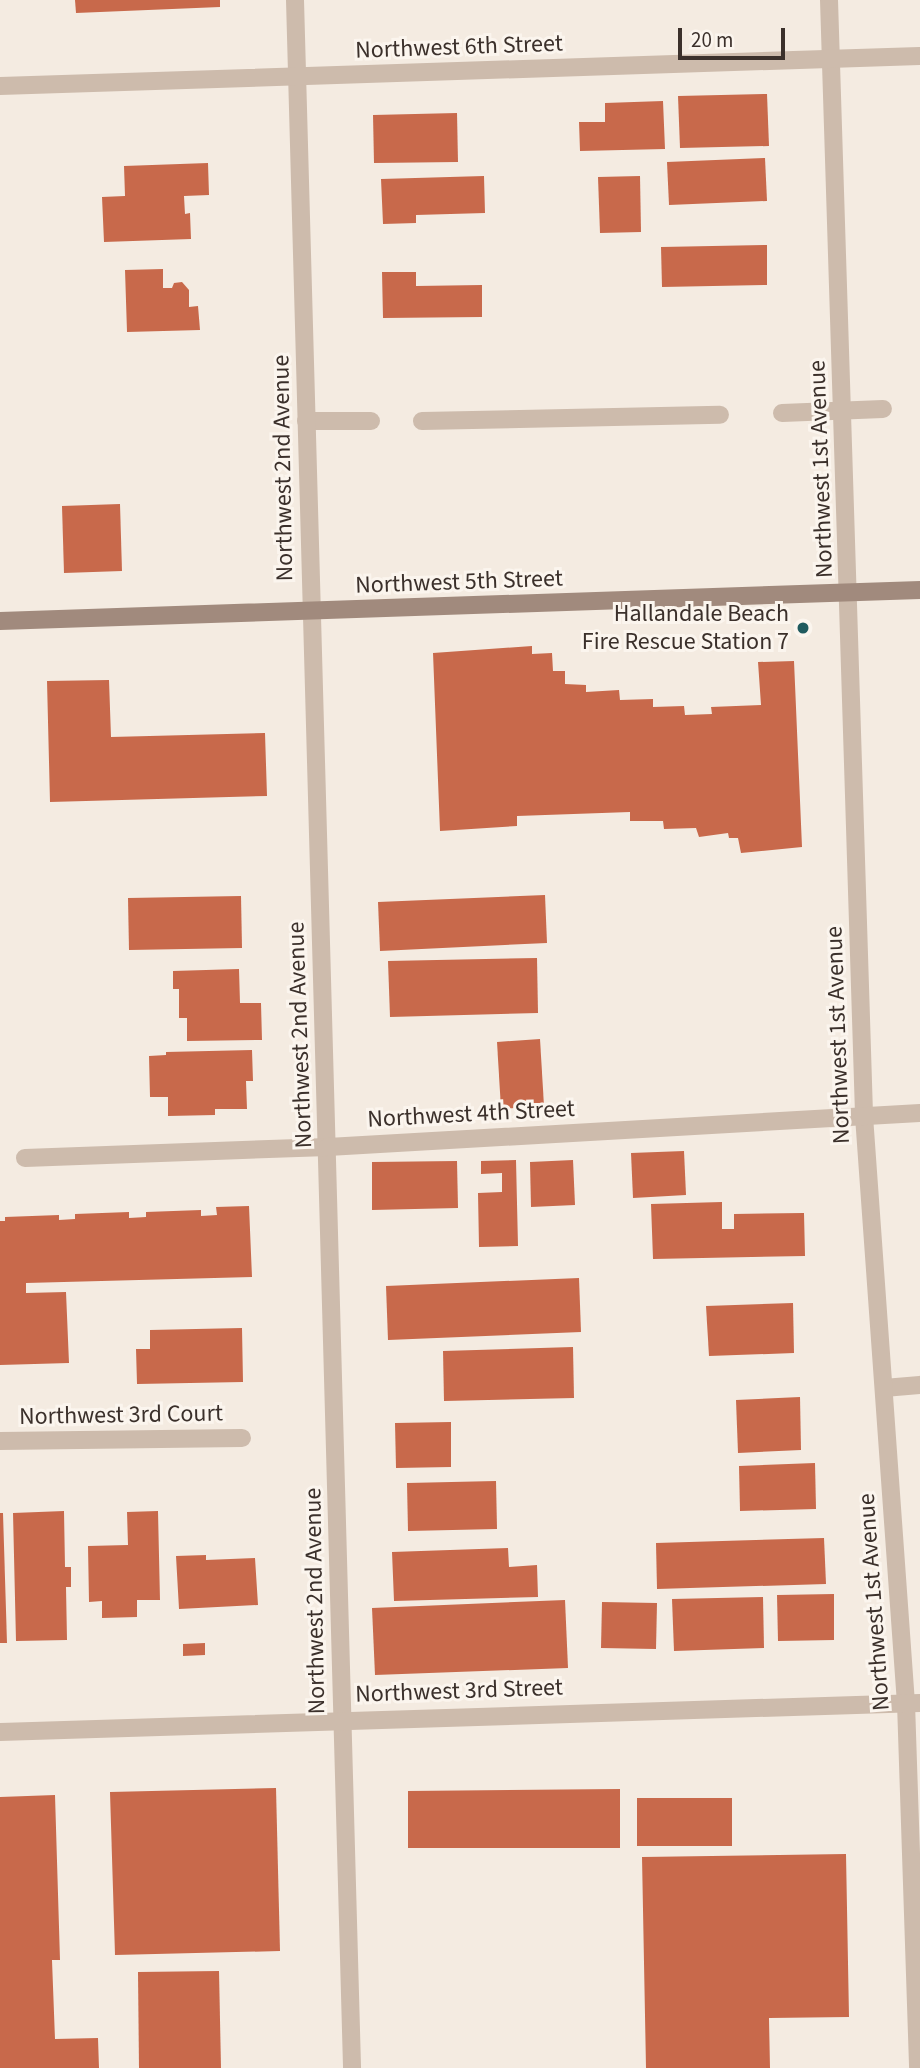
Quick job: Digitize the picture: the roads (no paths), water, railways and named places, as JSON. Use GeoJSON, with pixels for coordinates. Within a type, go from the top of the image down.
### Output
{"type":"FeatureCollection","features":[{"type":"Feature","properties":{"kind":"street","name":"Northwest 2nd Avenue"},"geometry":{"type":"LineString","coordinates":[[295,0],[352,2068]]}},
{"type":"Feature","properties":{"kind":"street","name":"Northwest 1st Avenue"},"geometry":{"type":"LineString","coordinates":[[829,0],[850,593],[864,1116],[884,1388],[913,1703],[918,2068]]}},
{"type":"Feature","properties":{"kind":"street","name":"Northwest 6th Street"},"geometry":{"type":"LineString","coordinates":[[0,86],[920,56]]}},
{"type":"Feature","properties":{"kind":"street"},"geometry":{"type":"LineString","coordinates":[[782,413],[883,409]]}},
{"type":"Feature","properties":{"kind":"street"},"geometry":{"type":"LineString","coordinates":[[422,421],[720,415]]}},
{"type":"Feature","properties":{"kind":"street"},"geometry":{"type":"LineString","coordinates":[[306,421],[371,421]]}},
{"type":"Feature","properties":{"kind":"street","name":"Northwest 5th Street"},"geometry":{"type":"LineString","coordinates":[[0,621],[920,590]]}},
{"type":"Feature","properties":{"kind":"street","name":"Northwest 4th Street"},"geometry":{"type":"LineString","coordinates":[[24,1158],[328,1147],[920,1113]]}},
{"type":"Feature","properties":{"kind":"street"},"geometry":{"type":"LineString","coordinates":[[884,1388],[920,1385]]}},
{"type":"Feature","properties":{"kind":"street","name":"Northwest 3rd Court"},"geometry":{"type":"LineString","coordinates":[[0,1440],[242,1438]]}},
{"type":"Feature","properties":{"kind":"street","name":"Northwest 3rd Street"},"geometry":{"type":"LineString","coordinates":[[0,1732],[343,1719],[913,1703]]}},
{"type":"Feature","properties":{"kind":"place","name":"Hallandale Beach Fire Rescue Station 7"},"geometry":{"type":"Point","coordinates":[803,628]}}]}
